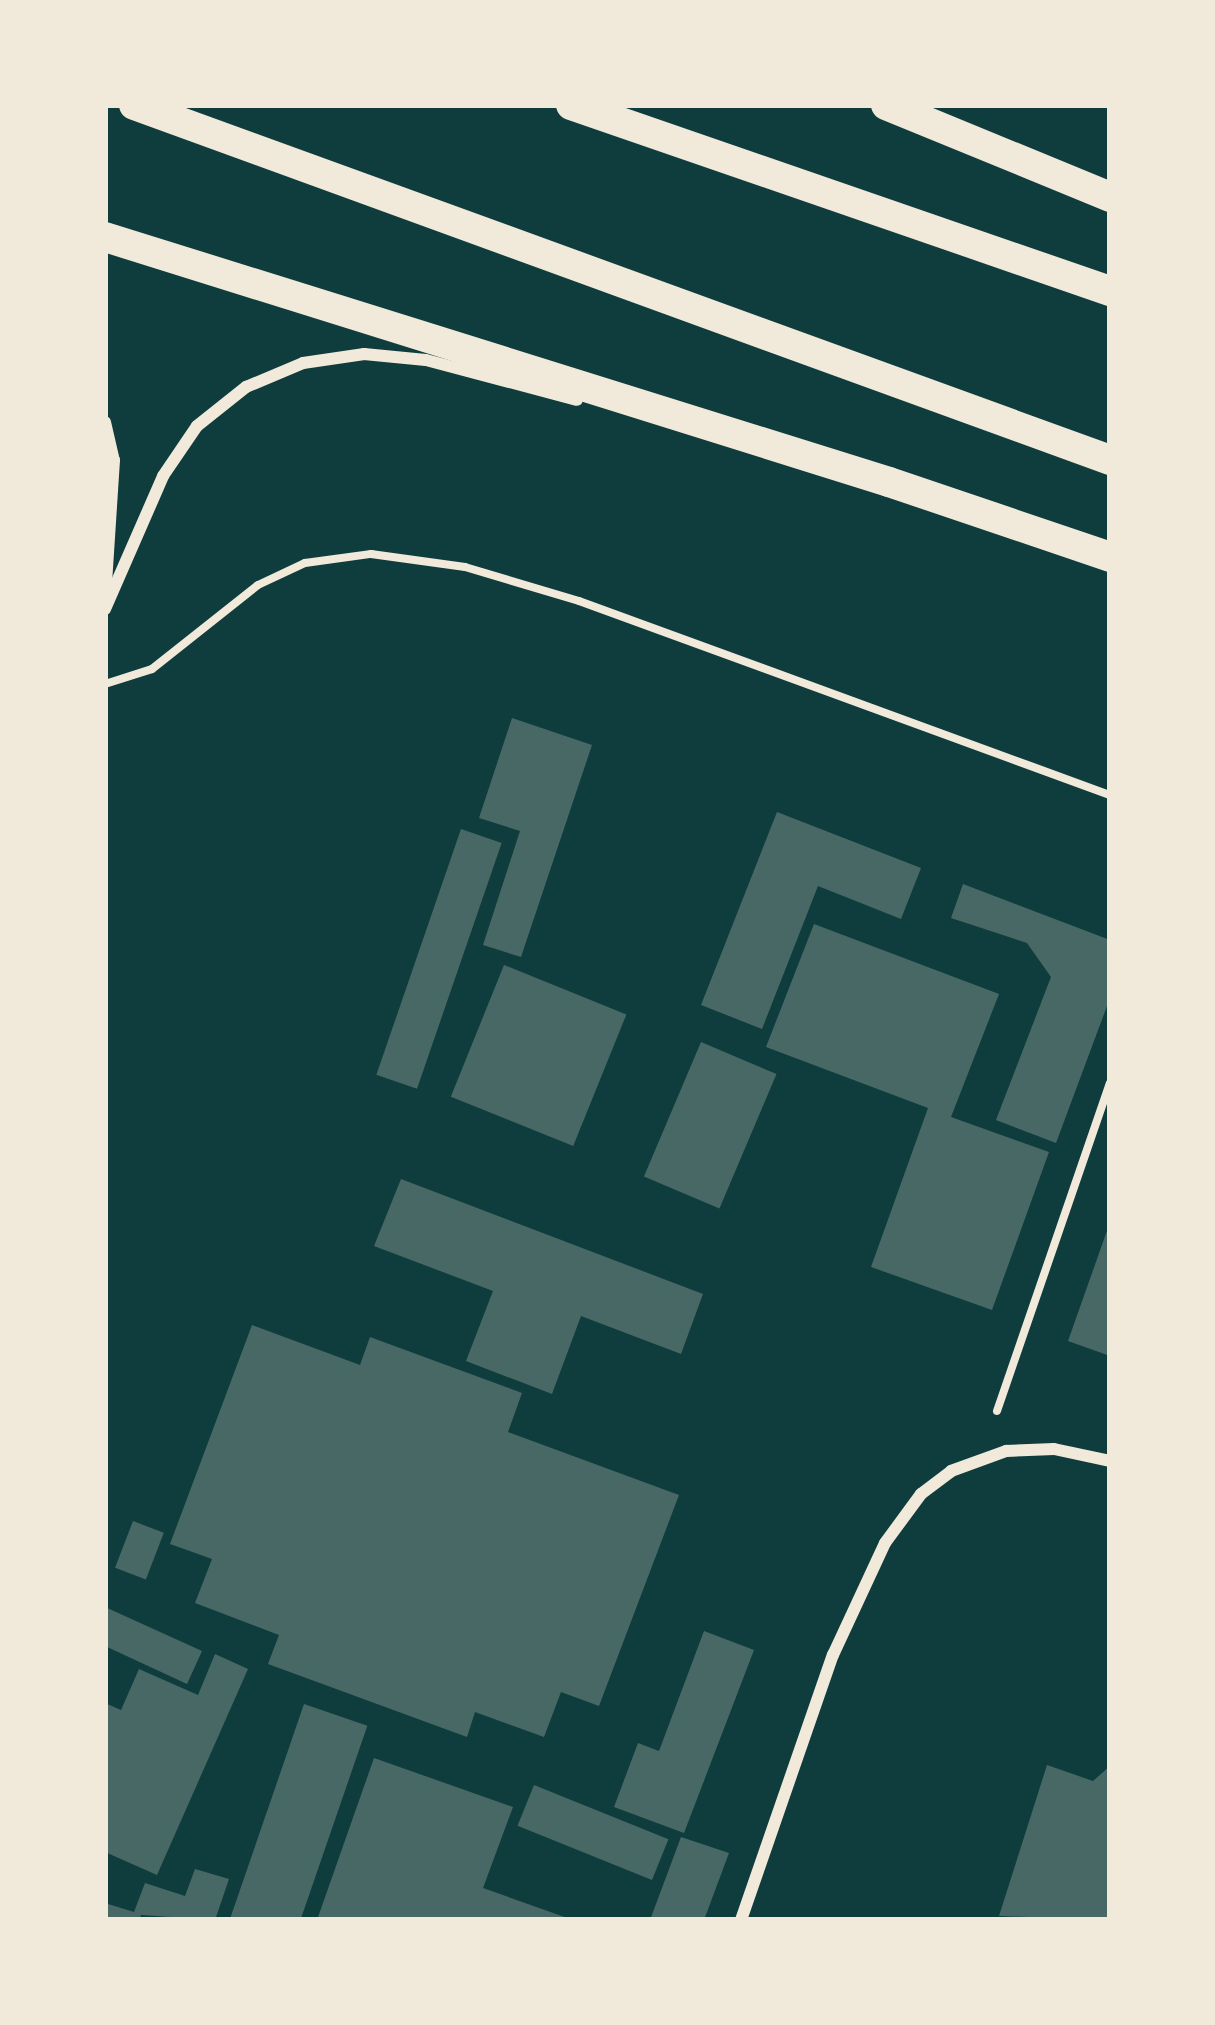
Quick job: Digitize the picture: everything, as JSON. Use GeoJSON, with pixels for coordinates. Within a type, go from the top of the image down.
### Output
{"type":"FeatureCollection","features":[{"type":"Feature","properties":{"kind":"main road"},"geometry":{"type":"LineString","coordinates":[[134,105],[1110,460]]}},
{"type":"Feature","properties":{"kind":"main road"},"geometry":{"type":"LineString","coordinates":[[571,105],[1110,291]]}},
{"type":"Feature","properties":{"kind":"main road"},"geometry":{"type":"LineString","coordinates":[[886,105],[1110,197]]}},
{"type":"Feature","properties":{"kind":"main road"},"geometry":{"type":"LineString","coordinates":[[105,237],[889,482],[1110,557]]}},
{"type":"Feature","properties":{"kind":"street"},"geometry":{"type":"LineString","coordinates":[[105,605],[163,476],[197,426],[246,387],[303,363],[364,354],[426,360],[889,482]]}},
{"type":"Feature","properties":{"kind":"street"},"geometry":{"type":"LineString","coordinates":[[105,422],[114,460],[105,605]]}},
{"type":"Feature","properties":{"kind":"street"},"geometry":{"type":"LineString","coordinates":[[741,1920],[832,1655],[885,1543],[921,1494],[981,1458],[1054,1449],[1110,1461]]}},
{"type":"Feature","properties":{"kind":"path"},"geometry":{"type":"LineString","coordinates":[[105,684],[152,669],[258,585],[305,563],[371,554],[465,567],[579,601],[1110,795]]}},
{"type":"Feature","properties":{"kind":"path"},"geometry":{"type":"LineString","coordinates":[[981,1458],[1110,1083]]}},
{"type":"Feature","properties":{"kind":"building"},"geometry":{"type":"Polygon","coordinates":[[[512,718],[592,745],[521,957],[483,945],[520,831],[479,818],[512,718]]]}},
{"type":"Feature","properties":{"kind":"building"},"geometry":{"type":"Polygon","coordinates":[[[777,812],[921,868],[901,919],[818,886],[762,1029],[701,1005],[777,812]]]}},
{"type":"Feature","properties":{"kind":"building"},"geometry":{"type":"Polygon","coordinates":[[[461,829],[502,843],[417,1089],[376,1075],[461,829]]]}},
{"type":"Feature","properties":{"kind":"building"},"geometry":{"type":"Polygon","coordinates":[[[963,884],[1110,940],[1110,998],[1056,1143],[996,1120],[1051,977],[1027,943],[951,918],[963,884]]]}},
{"type":"Feature","properties":{"kind":"building"},"geometry":{"type":"Polygon","coordinates":[[[814,924],[999,994],[951,1117],[1049,1152],[992,1310],[871,1267],[928,1108],[766,1047],[814,924]]]}},
{"type":"Feature","properties":{"kind":"building"},"geometry":{"type":"Polygon","coordinates":[[[504,965],[626,1014],[573,1146],[451,1097],[504,965]]]}},
{"type":"Feature","properties":{"kind":"building"},"geometry":{"type":"Polygon","coordinates":[[[701,1042],[776,1074],[719,1208],[644,1176],[701,1042]]]}},
{"type":"Feature","properties":{"kind":"building"},"geometry":{"type":"Polygon","coordinates":[[[401,1179],[703,1294],[681,1354],[581,1316],[552,1394],[466,1361],[493,1291],[374,1246],[401,1179]]]}},
{"type":"Feature","properties":{"kind":"building"},"geometry":{"type":"Polygon","coordinates":[[[1110,1225],[1110,1356],[1068,1341],[1110,1225]]]}},
{"type":"Feature","properties":{"kind":"building"},"geometry":{"type":"Polygon","coordinates":[[[252,1325],[360,1365],[370,1337],[522,1393],[508,1432],[679,1495],[599,1706],[561,1692],[544,1737],[475,1712],[467,1737],[268,1664],[279,1635],[195,1603],[212,1559],[170,1544],[252,1325]]]}},
{"type":"Feature","properties":{"kind":"building"},"geometry":{"type":"Polygon","coordinates":[[[133,1521],[164,1533],[146,1580],[115,1568],[133,1521]]]}},
{"type":"Feature","properties":{"kind":"building"},"geometry":{"type":"Polygon","coordinates":[[[105,1607],[202,1651],[187,1684],[105,1646],[105,1607]]]}},
{"type":"Feature","properties":{"kind":"building"},"geometry":{"type":"Polygon","coordinates":[[[704,1631],[754,1650],[684,1833],[614,1807],[638,1743],[659,1751],[704,1631]]]}},
{"type":"Feature","properties":{"kind":"building"},"geometry":{"type":"Polygon","coordinates":[[[215,1654],[248,1669],[157,1875],[105,1852],[105,1703],[121,1710],[139,1669],[198,1695],[215,1654]]]}},
{"type":"Feature","properties":{"kind":"building"},"geometry":{"type":"Polygon","coordinates":[[[304,1704],[367,1726],[300,1920],[230,1920],[304,1704]]]}},
{"type":"Feature","properties":{"kind":"building"},"geometry":{"type":"Polygon","coordinates":[[[374,1758],[513,1807],[483,1888],[573,1920],[317,1920],[374,1758]]]}},
{"type":"Feature","properties":{"kind":"building"},"geometry":{"type":"Polygon","coordinates":[[[1047,1765],[1093,1781],[1110,1766],[1110,1920],[999,1916],[1047,1765]]]}},
{"type":"Feature","properties":{"kind":"building"},"geometry":{"type":"Polygon","coordinates":[[[534,1785],[668,1839],[652,1880],[518,1826],[534,1785]]]}},
{"type":"Feature","properties":{"kind":"building"},"geometry":{"type":"Polygon","coordinates":[[[681,1837],[729,1853],[704,1920],[650,1920],[681,1837]]]}},
{"type":"Feature","properties":{"kind":"building"},"geometry":{"type":"Polygon","coordinates":[[[195,1869],[229,1879],[215,1920],[141,1915],[139,1920],[105,1920],[105,1903],[134,1912],[145,1883],[185,1896],[195,1869]]]}}]}
